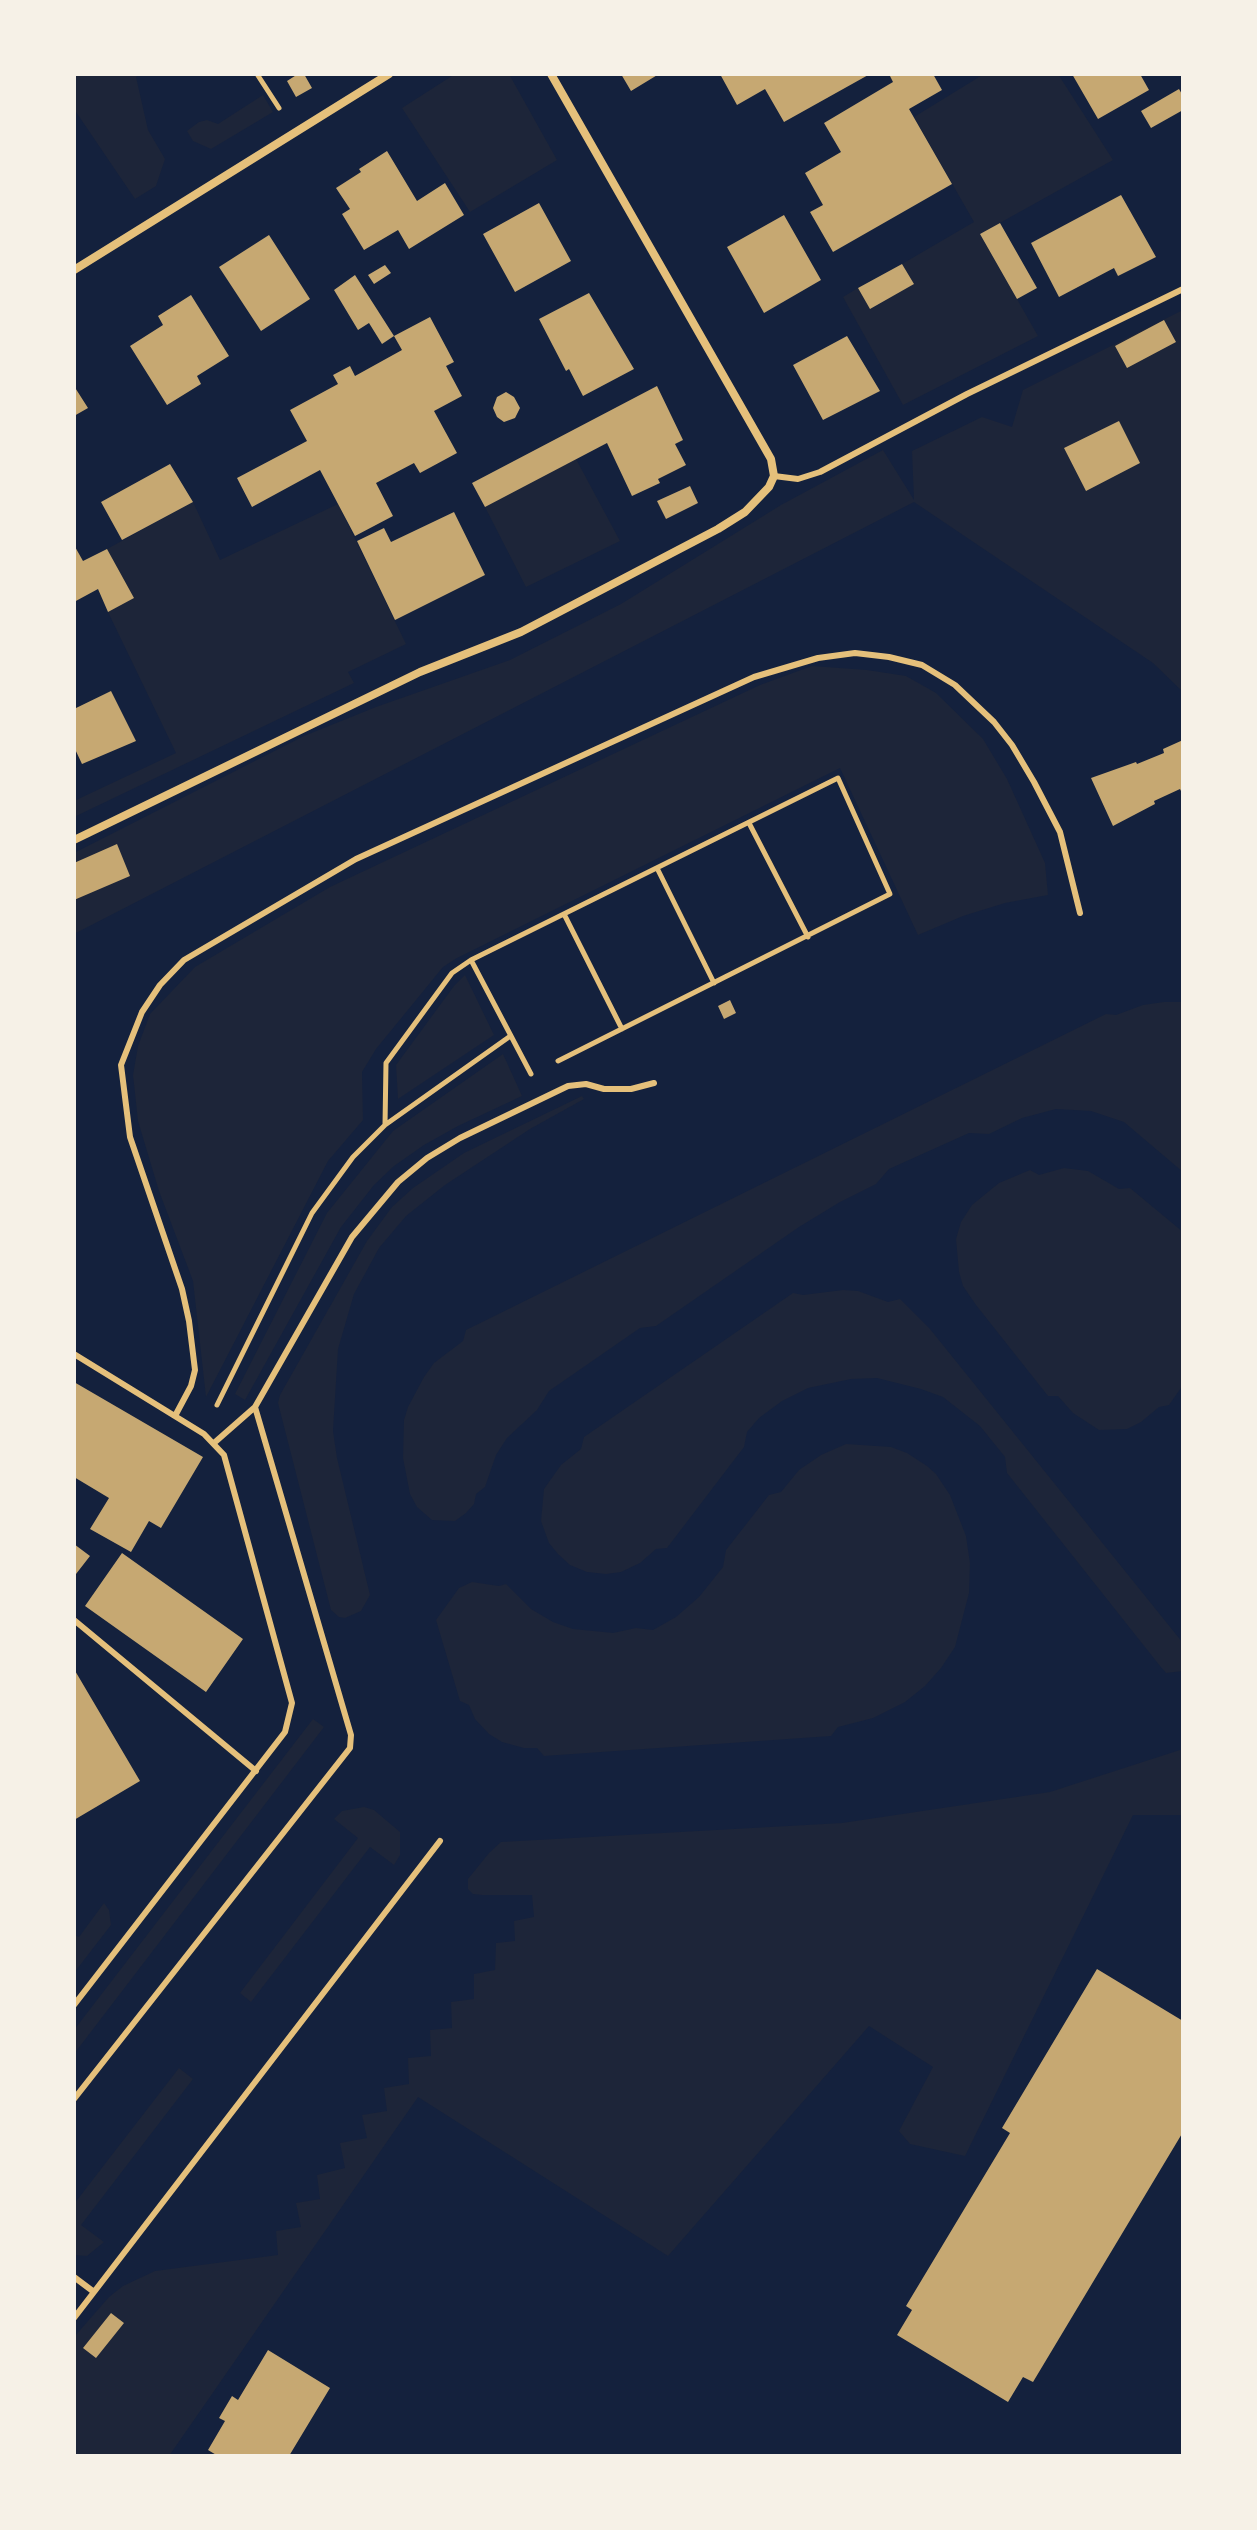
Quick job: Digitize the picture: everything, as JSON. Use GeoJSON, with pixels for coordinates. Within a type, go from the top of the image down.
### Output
{"type":"FeatureCollection","features":[{"type":"Feature","properties":{"kind":"street"},"geometry":{"type":"LineString","coordinates":[[74,270],[389,74]]}},
{"type":"Feature","properties":{"kind":"street"},"geometry":{"type":"LineString","coordinates":[[74,840],[420,672],[521,632],[745,512],[769,487],[774,476],[771,459],[551,74]]}},
{"type":"Feature","properties":{"kind":"lane"},"geometry":{"type":"LineString","coordinates":[[774,476],[798,479],[820,472],[967,394],[1183,289]]}},
{"type":"Feature","properties":{"kind":"lane"},"geometry":{"type":"LineString","coordinates":[[175,1416],[191,1386],[195,1370],[189,1321],[182,1289],[130,1137],[121,1065],[142,1012],[160,985],[184,960],[356,859],[754,677],[818,658],[855,653],[922,665],[955,685],[994,722],[1012,745],[1060,832],[1080,913]]}},
{"type":"Feature","properties":{"kind":"lane"},"geometry":{"type":"LineString","coordinates":[[214,1443],[255,1407],[352,1237],[398,1182],[427,1158],[460,1138],[568,1086],[586,1084],[604,1089],[631,1089],[654,1083]]}},
{"type":"Feature","properties":{"kind":"lane"},"geometry":{"type":"LineString","coordinates":[[74,1354],[175,1416],[214,1443],[224,1455],[292,1703],[285,1732],[74,2005]]}},
{"type":"Feature","properties":{"kind":"lane"},"geometry":{"type":"LineString","coordinates":[[74,2099],[350,1748],[351,1735],[255,1407]]}},
{"type":"Feature","properties":{"kind":"lane"},"geometry":{"type":"LineString","coordinates":[[74,1620],[256,1771]]}},
{"type":"Feature","properties":{"kind":"lane"},"geometry":{"type":"LineString","coordinates":[[74,2318],[440,1841]]}},
{"type":"Feature","properties":{"kind":"lane"},"geometry":{"type":"LineString","coordinates":[[74,2277],[94,2292]]}},
{"type":"Feature","properties":{"kind":"path"},"geometry":{"type":"LineString","coordinates":[[257,74],[279,108]]}},
{"type":"Feature","properties":{"kind":"path"},"geometry":{"type":"LineString","coordinates":[[385,1125],[386,1063],[452,973],[471,960],[838,778],[890,894],[555,1062]]}},
{"type":"Feature","properties":{"kind":"path"},"geometry":{"type":"LineString","coordinates":[[749,823],[808,937]]}},
{"type":"Feature","properties":{"kind":"path"},"geometry":{"type":"LineString","coordinates":[[657,868],[714,983]]}},
{"type":"Feature","properties":{"kind":"path"},"geometry":{"type":"LineString","coordinates":[[564,914],[622,1029]]}},
{"type":"Feature","properties":{"kind":"path"},"geometry":{"type":"LineString","coordinates":[[471,960],[529,1075],[542,1068]]}},
{"type":"Feature","properties":{"kind":"shaded area"},"geometry":{"type":"Polygon","coordinates":[[[74,74],[141,74],[136,77],[148,130],[165,159],[156,186],[135,199],[74,109],[74,74]]]}},
{"type":"Feature","properties":{"kind":"shaded area"},"geometry":{"type":"Polygon","coordinates":[[[455,74],[509,74],[557,160],[470,212],[402,108],[455,74]]]}},
{"type":"Feature","properties":{"kind":"shaded area"},"geometry":{"type":"Polygon","coordinates":[[[984,74],[1058,74],[1113,160],[980,234],[1038,336],[903,405],[843,297],[858,288],[871,309],[913,284],[902,264],[974,222],[914,117],[984,74]]]}},
{"type":"Feature","properties":{"kind":"shaded area"},"geometry":{"type":"Polygon","coordinates":[[[263,95],[273,112],[211,149],[193,141],[187,131],[207,120],[218,124],[263,95]]]}},
{"type":"Feature","properties":{"kind":"shaded area"},"geometry":{"type":"Polygon","coordinates":[[[1183,310],[1183,692],[1153,663],[914,502],[74,934],[74,853],[304,736],[510,660],[621,604],[781,505],[883,450],[914,500],[912,451],[982,417],[1012,427],[1023,390],[1183,310]]]}},
{"type":"Feature","properties":{"kind":"shaded area"},"geometry":{"type":"Polygon","coordinates":[[[576,459],[620,541],[526,587],[485,507],[576,459]]]}},
{"type":"Feature","properties":{"kind":"shaded area"},"geometry":{"type":"Polygon","coordinates":[[[193,502],[220,560],[338,504],[406,644],[348,672],[354,683],[74,817],[74,801],[176,753],[108,612],[133,598],[107,549],[193,502]]]}},
{"type":"Feature","properties":{"kind":"shaded area"},"geometry":{"type":"Polygon","coordinates":[[[812,666],[906,676],[936,693],[983,739],[1007,779],[1045,863],[1048,895],[1005,903],[918,935],[840,768],[457,958],[443,967],[376,1049],[362,1072],[363,1120],[328,1161],[206,1397],[193,1281],[159,1191],[138,1121],[133,1075],[138,1046],[150,1014],[195,967],[330,887],[760,685],[812,666]]]}},
{"type":"Feature","properties":{"kind":"shaded area"},"geometry":{"type":"Polygon","coordinates":[[[465,975],[494,1035],[398,1099],[396,1065],[465,975]]]}},
{"type":"Feature","properties":{"kind":"shaded area"},"geometry":{"type":"Polygon","coordinates":[[[1183,1002],[1183,1172],[1124,1122],[1091,1111],[1056,1109],[1022,1118],[989,1134],[969,1133],[889,1169],[876,1184],[799,1227],[656,1326],[640,1328],[549,1391],[537,1410],[507,1438],[496,1455],[485,1487],[476,1494],[474,1504],[455,1521],[432,1520],[417,1507],[410,1494],[403,1458],[404,1420],[424,1377],[434,1363],[463,1341],[466,1330],[1106,1014],[1116,1015],[1143,1005],[1183,1002]]]}},
{"type":"Feature","properties":{"kind":"shaded area"},"geometry":{"type":"Polygon","coordinates":[[[503,1054],[522,1096],[424,1145],[374,1185],[341,1227],[245,1400],[235,1394],[327,1213],[393,1131],[503,1054]]]}},
{"type":"Feature","properties":{"kind":"shaded area"},"geometry":{"type":"Polygon","coordinates":[[[582,1096],[584,1099],[530,1129],[445,1185],[406,1216],[379,1248],[354,1294],[338,1349],[333,1431],[370,1595],[361,1611],[345,1618],[339,1617],[331,1610],[278,1403],[280,1395],[367,1241],[392,1207],[413,1188],[464,1153],[582,1096]]]}},
{"type":"Feature","properties":{"kind":"shaded area"},"geometry":{"type":"Polygon","coordinates":[[[1064,1168],[1088,1171],[1119,1189],[1130,1188],[1183,1232],[1183,1385],[1169,1405],[1159,1407],[1127,1429],[1099,1430],[1073,1413],[1058,1396],[1048,1396],[976,1305],[963,1286],[959,1272],[956,1239],[961,1222],[972,1205],[999,1183],[1030,1170],[1039,1175],[1064,1168]]]}},
{"type":"Feature","properties":{"kind":"shaded area"},"geometry":{"type":"Polygon","coordinates":[[[858,1291],[888,1302],[900,1299],[930,1329],[1183,1643],[1183,1671],[1166,1673],[1160,1666],[1007,1473],[1005,1457],[980,1426],[943,1397],[877,1378],[851,1379],[808,1388],[782,1401],[759,1418],[747,1432],[744,1447],[667,1548],[656,1549],[640,1563],[621,1572],[587,1572],[570,1565],[558,1554],[549,1543],[541,1521],[544,1489],[561,1465],[581,1449],[584,1437],[793,1293],[803,1295],[858,1291]]]}},
{"type":"Feature","properties":{"kind":"shaded area"},"geometry":{"type":"Polygon","coordinates":[[[846,1444],[891,1447],[927,1466],[950,1495],[966,1536],[970,1563],[969,1593],[955,1647],[925,1686],[905,1702],[873,1718],[838,1727],[831,1736],[544,1756],[537,1748],[502,1742],[489,1734],[475,1719],[469,1705],[460,1701],[436,1620],[459,1588],[472,1582],[499,1586],[506,1584],[531,1609],[573,1629],[613,1633],[636,1628],[653,1630],[676,1617],[699,1597],[723,1567],[726,1550],[769,1495],[781,1492],[799,1470],[821,1455],[846,1444]]]}},
{"type":"Feature","properties":{"kind":"shaded area"},"geometry":{"type":"Polygon","coordinates":[[[313,1719],[324,1727],[74,2054],[74,2030],[313,1719]]]}},
{"type":"Feature","properties":{"kind":"shaded area"},"geometry":{"type":"Polygon","coordinates":[[[1183,1749],[1183,1815],[1133,1815],[965,2156],[910,2144],[899,2131],[933,2067],[869,2026],[668,2256],[418,2097],[169,2456],[74,2456],[74,2337],[109,2297],[123,2286],[155,2271],[278,2255],[276,2231],[301,2227],[296,2203],[320,2199],[317,2175],[345,2168],[340,2143],[367,2138],[362,2115],[387,2111],[384,2088],[409,2084],[408,2058],[431,2056],[430,2030],[452,2028],[451,2002],[474,1999],[474,1974],[495,1970],[496,1943],[515,1941],[514,1921],[534,1917],[532,1895],[482,1895],[473,1894],[468,1889],[468,1879],[501,1842],[842,1823],[1050,1792],[1183,1749]]]}},
{"type":"Feature","properties":{"kind":"shaded area"},"geometry":{"type":"Polygon","coordinates":[[[364,1807],[374,1810],[400,1832],[400,1855],[394,1865],[370,1847],[251,2002],[240,1993],[358,1838],[334,1819],[342,1811],[364,1807]]]}},
{"type":"Feature","properties":{"kind":"shaded area"},"geometry":{"type":"Polygon","coordinates":[[[104,1903],[109,1910],[111,1925],[74,1973],[74,1935],[79,1937],[104,1903]]]}},
{"type":"Feature","properties":{"kind":"shaded area"},"geometry":{"type":"Polygon","coordinates":[[[179,2068],[193,2079],[81,2225],[104,2242],[87,2256],[74,2255],[74,2204],[179,2068]]]}},
{"type":"Feature","properties":{"kind":"building"},"geometry":{"type":"Polygon","coordinates":[[[304,74],[312,88],[296,97],[287,81],[304,74]]]}},
{"type":"Feature","properties":{"kind":"building"},"geometry":{"type":"Polygon","coordinates":[[[621,74],[659,74],[631,91],[621,74]]]}},
{"type":"Feature","properties":{"kind":"building"},"geometry":{"type":"Polygon","coordinates":[[[720,74],[870,74],[784,122],[765,89],[737,105],[720,74]]]}},
{"type":"Feature","properties":{"kind":"building"},"geometry":{"type":"Polygon","coordinates":[[[889,74],[933,74],[942,90],[909,109],[952,184],[833,252],[810,212],[823,205],[805,173],[841,152],[824,123],[893,82],[889,74]]]}},
{"type":"Feature","properties":{"kind":"building"},"geometry":{"type":"Polygon","coordinates":[[[1072,74],[1140,74],[1149,90],[1098,119],[1072,74]]]}},
{"type":"Feature","properties":{"kind":"building"},"geometry":{"type":"Polygon","coordinates":[[[1179,89],[1183,96],[1183,110],[1151,128],[1141,111],[1179,89]]]}},
{"type":"Feature","properties":{"kind":"building"},"geometry":{"type":"Polygon","coordinates":[[[387,151],[417,201],[445,183],[464,215],[409,249],[398,230],[364,250],[342,214],[350,209],[336,188],[387,151]]]}},
{"type":"Feature","properties":{"kind":"building"},"geometry":{"type":"Polygon","coordinates":[[[1121,195],[1156,257],[1118,276],[1114,268],[1059,297],[1031,243],[1121,195]]]}},
{"type":"Feature","properties":{"kind":"building"},"geometry":{"type":"Polygon","coordinates":[[[539,203],[571,261],[515,292],[483,234],[539,203]]]}},
{"type":"Feature","properties":{"kind":"building"},"geometry":{"type":"Polygon","coordinates":[[[784,215],[821,280],[764,313],[727,247],[784,215]]]}},
{"type":"Feature","properties":{"kind":"building"},"geometry":{"type":"Polygon","coordinates":[[[1000,223],[1037,288],[1017,299],[980,234],[1000,223]]]}},
{"type":"Feature","properties":{"kind":"building"},"geometry":{"type":"Polygon","coordinates":[[[269,235],[310,299],[261,331],[219,267],[269,235]]]}},
{"type":"Feature","properties":{"kind":"building"},"geometry":{"type":"Polygon","coordinates":[[[902,264],[914,284],[870,309],[858,288],[902,264]]]}},
{"type":"Feature","properties":{"kind":"building"},"geometry":{"type":"Polygon","coordinates":[[[385,265],[391,273],[374,284],[368,275],[385,265]]]}},
{"type":"Feature","properties":{"kind":"building"},"geometry":{"type":"Polygon","coordinates":[[[355,275],[394,336],[382,344],[369,323],[358,330],[334,290],[355,275]]]}},
{"type":"Feature","properties":{"kind":"building"},"geometry":{"type":"Polygon","coordinates":[[[589,293],[634,369],[583,396],[539,319],[589,293]]]}},
{"type":"Feature","properties":{"kind":"building"},"geometry":{"type":"Polygon","coordinates":[[[191,295],[229,356],[197,376],[201,384],[167,405],[130,346],[163,325],[158,316],[191,295]]]}},
{"type":"Feature","properties":{"kind":"building"},"geometry":{"type":"Polygon","coordinates":[[[430,317],[454,362],[446,366],[462,396],[434,411],[457,453],[420,473],[414,463],[376,483],[393,516],[355,536],[320,470],[252,507],[237,478],[307,441],[290,410],[338,384],[333,375],[350,366],[355,376],[402,350],[394,336],[430,317]]]}},
{"type":"Feature","properties":{"kind":"building"},"geometry":{"type":"Polygon","coordinates":[[[1164,320],[1176,342],[1127,368],[1115,346],[1164,320]]]}},
{"type":"Feature","properties":{"kind":"building"},"geometry":{"type":"Polygon","coordinates":[[[847,336],[880,391],[823,420],[793,365],[847,336]]]}},
{"type":"Feature","properties":{"kind":"building"},"geometry":{"type":"Polygon","coordinates":[[[74,386],[88,408],[74,416],[74,386]]]}},
{"type":"Feature","properties":{"kind":"building"},"geometry":{"type":"Polygon","coordinates":[[[657,386],[683,440],[675,444],[686,465],[658,479],[660,483],[632,496],[607,443],[485,507],[472,483],[657,386]]]}},
{"type":"Feature","properties":{"kind":"building"},"geometry":{"type":"Polygon","coordinates":[[[506,392],[514,397],[520,408],[515,418],[504,422],[497,417],[493,408],[497,397],[506,392]]]}},
{"type":"Feature","properties":{"kind":"building"},"geometry":{"type":"Polygon","coordinates":[[[1119,421],[1140,463],[1086,491],[1064,448],[1119,421]]]}},
{"type":"Feature","properties":{"kind":"building"},"geometry":{"type":"Polygon","coordinates":[[[170,464],[193,502],[122,540],[101,502],[170,464]]]}},
{"type":"Feature","properties":{"kind":"building"},"geometry":{"type":"Polygon","coordinates":[[[690,486],[698,503],[666,519],[657,501],[690,486]]]}},
{"type":"Feature","properties":{"kind":"building"},"geometry":{"type":"Polygon","coordinates":[[[454,512],[485,575],[395,620],[357,541],[384,528],[391,542],[454,512]]]}},
{"type":"Feature","properties":{"kind":"building"},"geometry":{"type":"Polygon","coordinates":[[[74,545],[83,561],[107,549],[134,598],[108,612],[98,589],[74,602],[74,545]]]}},
{"type":"Feature","properties":{"kind":"building"},"geometry":{"type":"Polygon","coordinates":[[[111,691],[136,741],[82,764],[74,747],[74,709],[111,691]]]}},
{"type":"Feature","properties":{"kind":"building"},"geometry":{"type":"Polygon","coordinates":[[[1183,740],[1183,795],[1180,789],[1113,826],[1091,778],[1164,753],[1163,749],[1183,740]]]}},
{"type":"Feature","properties":{"kind":"building"},"geometry":{"type":"Polygon","coordinates":[[[117,844],[130,876],[74,900],[74,863],[117,844]]]}},
{"type":"Feature","properties":{"kind":"building"},"geometry":{"type":"Polygon","coordinates":[[[730,1000],[736,1013],[724,1019],[718,1006],[730,1000]]]}},
{"type":"Feature","properties":{"kind":"building"},"geometry":{"type":"Polygon","coordinates":[[[74,1382],[203,1457],[161,1528],[149,1521],[131,1552],[90,1529],[109,1498],[74,1477],[74,1382]]]}},
{"type":"Feature","properties":{"kind":"building"},"geometry":{"type":"Polygon","coordinates":[[[74,1544],[90,1556],[76,1574],[74,1573],[74,1544]]]}},
{"type":"Feature","properties":{"kind":"building"},"geometry":{"type":"Polygon","coordinates":[[[122,1553],[243,1639],[206,1692],[85,1606],[122,1553]]]}},
{"type":"Feature","properties":{"kind":"building"},"geometry":{"type":"Polygon","coordinates":[[[74,1669],[140,1781],[74,1820],[74,1669]]]}},
{"type":"Feature","properties":{"kind":"building"},"geometry":{"type":"Polygon","coordinates":[[[1097,1969],[1183,2021],[1183,2132],[1033,2382],[1023,2377],[1008,2402],[897,2335],[912,2310],[906,2306],[1010,2133],[1002,2128],[1097,1969]]]}},
{"type":"Feature","properties":{"kind":"building"},"geometry":{"type":"Polygon","coordinates":[[[111,2313],[124,2323],[96,2358],[83,2348],[111,2313]]]}},
{"type":"Feature","properties":{"kind":"building"},"geometry":{"type":"Polygon","coordinates":[[[268,2350],[330,2388],[289,2456],[218,2456],[208,2450],[225,2421],[219,2418],[232,2396],[238,2400],[268,2350]]]}}]}
